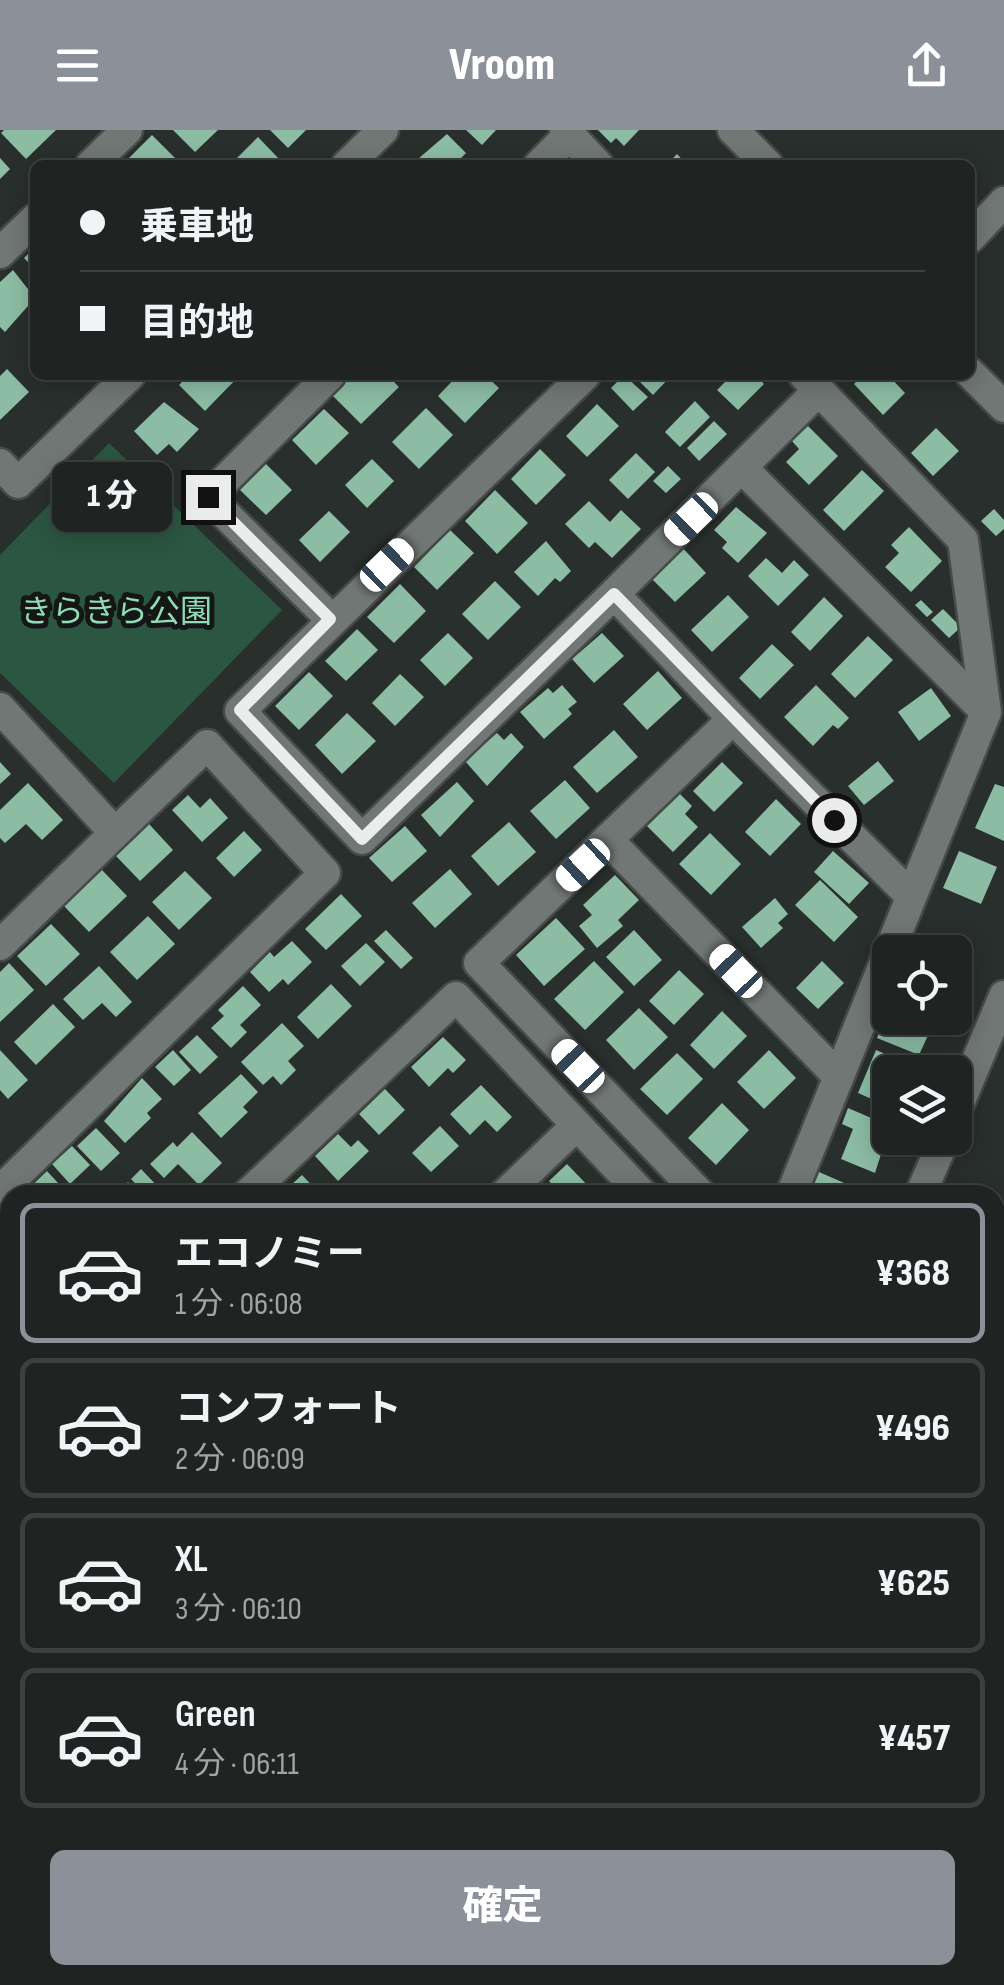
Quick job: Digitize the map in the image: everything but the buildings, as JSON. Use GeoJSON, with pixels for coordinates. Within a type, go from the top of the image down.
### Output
{"type":"FeatureCollection","features":[{"type":"Feature","properties":{"kind":"street"},"geometry":{"type":"LineString","coordinates":[[97,160],[127,130]]}},
{"type":"Feature","properties":{"kind":"street"},"geometry":{"type":"LineString","coordinates":[[352,160],[383,130]]}},
{"type":"Feature","properties":{"kind":"street"},"geometry":{"type":"LineString","coordinates":[[734,130],[763,160]]}},
{"type":"Feature","properties":{"kind":"street"},"geometry":{"type":"LineString","coordinates":[[543,160],[567,132],[593,160]]}},
{"type":"Feature","properties":{"kind":"street"},"geometry":{"type":"LineString","coordinates":[[975,233],[1002,209]]}},
{"type":"Feature","properties":{"kind":"street"},"geometry":{"type":"LineString","coordinates":[[0,253],[30,225]]}},
{"type":"Feature","properties":{"kind":"street"},"geometry":{"type":"LineString","coordinates":[[975,377],[1004,408]]}},
{"type":"Feature","properties":{"kind":"street"},"geometry":{"type":"LineString","coordinates":[[0,464],[18,483],[125,380]]}},
{"type":"Feature","properties":{"kind":"street"},"geometry":{"type":"LineString","coordinates":[[325,380],[208,497],[330,619]]}},
{"type":"Feature","properties":{"kind":"street"},"geometry":{"type":"LineString","coordinates":[[580,380],[240,710],[362,839],[742,469],[811,382],[962,540],[986,712],[795,1185]]}},
{"type":"Feature","properties":{"kind":"street"},"geometry":{"type":"LineString","coordinates":[[742,469],[986,712]]}},
{"type":"Feature","properties":{"kind":"street"},"geometry":{"type":"LineString","coordinates":[[614,594],[733,720],[910,896]]}},
{"type":"Feature","properties":{"kind":"street"},"geometry":{"type":"LineString","coordinates":[[0,708],[115,833]]}},
{"type":"Feature","properties":{"kind":"street"},"geometry":{"type":"LineString","coordinates":[[691,1185],[479,963],[733,720]]}},
{"type":"Feature","properties":{"kind":"street"},"geometry":{"type":"LineString","coordinates":[[0,944],[208,746],[325,873],[6,1185]]}},
{"type":"Feature","properties":{"kind":"street"},"geometry":{"type":"LineString","coordinates":[[609,840],[838,1076]]}},
{"type":"Feature","properties":{"kind":"street"},"geometry":{"type":"LineString","coordinates":[[972,1072],[1004,996]]}},
{"type":"Feature","properties":{"kind":"street"},"geometry":{"type":"LineString","coordinates":[[258,1185],[456,997],[633,1185]]}},
{"type":"Feature","properties":{"kind":"street"},"geometry":{"type":"LineString","coordinates":[[514,1185],[576,1125]]}},
{"type":"Feature","properties":{"kind":"street"},"geometry":{"type":"LineString","coordinates":[[924,1185],[937,1155]]}},
{"type":"Feature","properties":{"kind":"green space","name":"きらきら公園"},"geometry":{"type":"Polygon","coordinates":[[[109,443],[282,610],[114,783],[0,673],[0,555],[109,443]]]}},
{"type":"Feature","properties":{"kind":"route"},"geometry":{"type":"LineString","coordinates":[[208,497],[330,619],[240,710],[362,839],[614,594],[834,820]]}}]}
